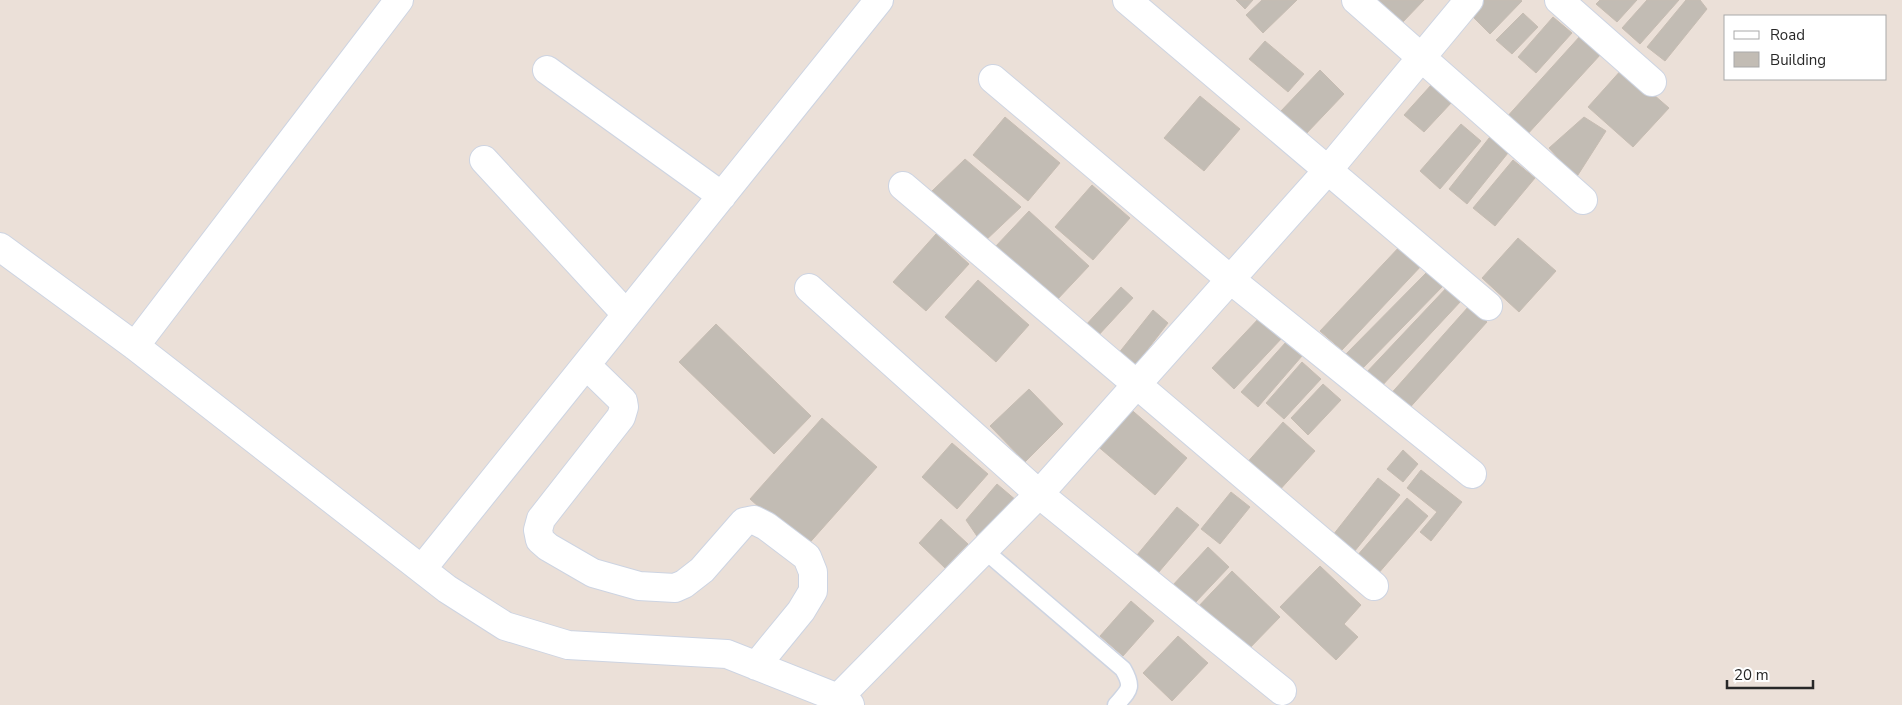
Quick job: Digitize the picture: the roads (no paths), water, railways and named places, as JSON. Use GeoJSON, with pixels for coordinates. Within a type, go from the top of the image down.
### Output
{"type":"FeatureCollection","features":[{"type":"Feature","properties":{"kind":"street"},"geometry":{"type":"LineString","coordinates":[[135,346],[399,0]]}},
{"type":"Feature","properties":{"kind":"street"},"geometry":{"type":"LineString","coordinates":[[422,569],[879,0]]}},
{"type":"Feature","properties":{"kind":"street"},"geometry":{"type":"LineString","coordinates":[[1127,0],[1488,306]]}},
{"type":"Feature","properties":{"kind":"street"},"geometry":{"type":"LineString","coordinates":[[1356,0],[1584,200]]}},
{"type":"Feature","properties":{"kind":"street"},"geometry":{"type":"LineString","coordinates":[[0,247],[135,346],[447,589],[505,626],[568,645],[727,654],[844,701],[984,550],[1039,494],[1231,280],[1328,170],[1469,0]]}},
{"type":"Feature","properties":{"kind":"street"},"geometry":{"type":"LineString","coordinates":[[1559,0],[1652,82]]}},
{"type":"Feature","properties":{"kind":"street"},"geometry":{"type":"LineString","coordinates":[[547,70],[722,196]]}},
{"type":"Feature","properties":{"kind":"street"},"geometry":{"type":"LineString","coordinates":[[993,80],[1231,280],[1472,474]]}},
{"type":"Feature","properties":{"kind":"street"},"geometry":{"type":"LineString","coordinates":[[484,160],[626,314]]}},
{"type":"Feature","properties":{"kind":"street"},"geometry":{"type":"LineString","coordinates":[[903,186],[1374,586]]}},
{"type":"Feature","properties":{"kind":"street"},"geometry":{"type":"LineString","coordinates":[[809,288],[1039,494],[1282,691]]}},
{"type":"Feature","properties":{"kind":"street"},"geometry":{"type":"LineString","coordinates":[[586,365],[623,401],[624,407],[621,417],[541,519],[538,530],[540,540],[548,547],[593,573],[639,586],[675,588],[684,584],[702,570],[744,522],[754,520],[766,526],[807,558],[813,572],[814,591],[801,611],[756,666]]}},
{"type":"Feature","properties":{"kind":"lane"},"geometry":{"type":"LineString","coordinates":[[984,550],[1123,669],[1130,681],[1130,688],[1116,705]]}}]}
